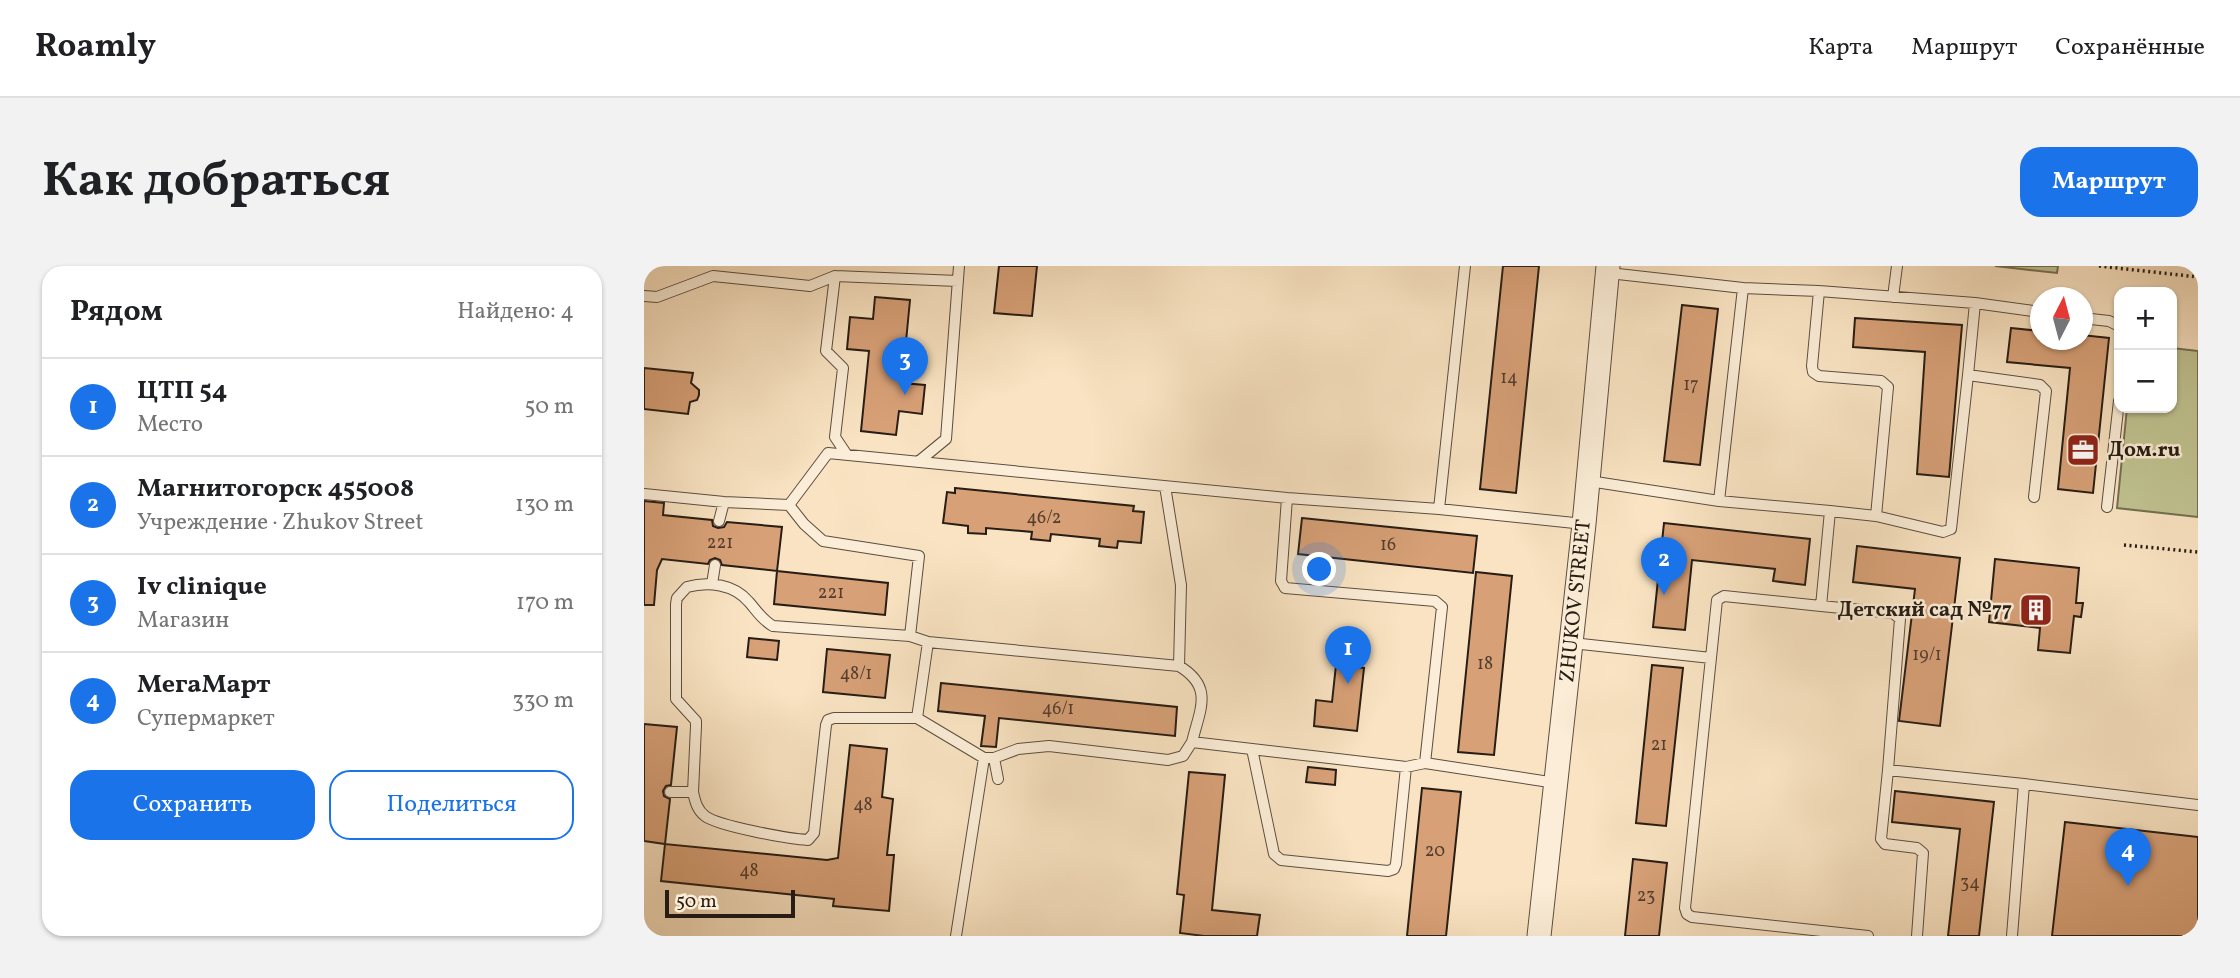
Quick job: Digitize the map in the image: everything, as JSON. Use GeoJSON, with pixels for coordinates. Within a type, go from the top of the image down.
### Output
{"type":"FeatureCollection","features":[{"type":"Feature","properties":{"kind":"street","name":"ZHUKOV STREET"},"geometry":{"type":"LineString","coordinates":[[1539,936],[1572,643],[1608,270]]}},
{"type":"Feature","properties":{"kind":"lane"},"geometry":{"type":"LineString","coordinates":[[918,462],[946,439],[959,266]]}},
{"type":"Feature","properties":{"kind":"lane"},"geometry":{"type":"LineString","coordinates":[[1438,509],[1465,266]]}},
{"type":"Feature","properties":{"kind":"lane"},"geometry":{"type":"LineString","coordinates":[[1894,297],[1897,266]]}},
{"type":"Feature","properties":{"kind":"lane"},"geometry":{"type":"LineString","coordinates":[[1608,270],[1743,288],[1975,303],[2030,311]]}},
{"type":"Feature","properties":{"kind":"lane"},"geometry":{"type":"LineString","coordinates":[[644,296],[657,297],[713,276],[810,286],[835,276],[958,281]]}},
{"type":"Feature","properties":{"kind":"lane"},"geometry":{"type":"LineString","coordinates":[[835,276],[825,351],[843,368],[835,437],[847,454]]}},
{"type":"Feature","properties":{"kind":"lane"},"geometry":{"type":"LineString","coordinates":[[1718,501],[1743,288]]}},
{"type":"Feature","properties":{"kind":"lane"},"geometry":{"type":"LineString","coordinates":[[1819,291],[1811,366],[1813,372],[1819,376],[1881,381],[1888,387],[1876,516]]}},
{"type":"Feature","properties":{"kind":"lane"},"geometry":{"type":"LineString","coordinates":[[1588,481],[1718,501],[1876,516],[1943,532],[1951,529],[1975,303]]}},
{"type":"Feature","properties":{"kind":"lane"},"geometry":{"type":"LineString","coordinates":[[2093,319],[2114,324]]}},
{"type":"Feature","properties":{"kind":"lane"},"geometry":{"type":"LineString","coordinates":[[1968,375],[2040,385],[2045,388],[2047,394],[2034,497]]}},
{"type":"Feature","properties":{"kind":"lane"},"geometry":{"type":"LineString","coordinates":[[2107,507],[2118,413]]}},
{"type":"Feature","properties":{"kind":"lane"},"geometry":{"type":"LineString","coordinates":[[789,505],[828,453],[1584,524]]}},
{"type":"Feature","properties":{"kind":"lane"},"geometry":{"type":"LineString","coordinates":[[1165,486],[1181,585],[1179,666]]}},
{"type":"Feature","properties":{"kind":"lane"},"geometry":{"type":"LineString","coordinates":[[644,494],[789,505],[804,524],[823,541],[919,556],[909,636]]}},
{"type":"Feature","properties":{"kind":"lane"},"geometry":{"type":"LineString","coordinates":[[1287,498],[1281,580],[1285,588],[1435,601],[1441,604],[1425,763]]}},
{"type":"Feature","properties":{"kind":"lane"},"geometry":{"type":"LineString","coordinates":[[719,521],[724,502]]}},
{"type":"Feature","properties":{"kind":"lane"},"geometry":{"type":"LineString","coordinates":[[1821,606],[1830,511]]}},
{"type":"Feature","properties":{"kind":"lane"},"geometry":{"type":"LineString","coordinates":[[712,584],[715,565]]}},
{"type":"Feature","properties":{"kind":"lane"},"geometry":{"type":"LineString","coordinates":[[989,758],[1018,749],[1049,746],[1168,760],[1183,755],[1192,742],[1203,692],[1192,674],[1179,666],[928,642],[909,636],[772,626],[764,621],[746,598],[732,589],[712,584],[687,587],[677,597],[676,699],[696,721],[693,792],[696,806],[705,817],[808,840],[814,834],[826,725],[828,720],[834,718],[917,718],[989,758],[998,779]]}},
{"type":"Feature","properties":{"kind":"lane"},"geometry":{"type":"LineString","coordinates":[[1868,936],[1692,917],[1686,914],[1716,603],[1721,597],[1893,613],[1900,619],[1881,839],[1888,845],[1920,849],[1924,856],[1917,936]]}},
{"type":"Feature","properties":{"kind":"lane"},"geometry":{"type":"LineString","coordinates":[[917,718],[928,642]]}},
{"type":"Feature","properties":{"kind":"lane"},"geometry":{"type":"LineString","coordinates":[[1572,643],[1711,658]]}},
{"type":"Feature","properties":{"kind":"lane"},"geometry":{"type":"LineString","coordinates":[[1192,742],[1406,767],[1425,763],[1556,783]]}},
{"type":"Feature","properties":{"kind":"lane"},"geometry":{"type":"LineString","coordinates":[[1252,749],[1274,854],[1281,860],[1388,871],[1394,869],[1406,767]]}},
{"type":"Feature","properties":{"kind":"lane"},"geometry":{"type":"LineString","coordinates":[[956,936],[989,758]]}},
{"type":"Feature","properties":{"kind":"lane"},"geometry":{"type":"LineString","coordinates":[[1888,770],[2198,805]]}},
{"type":"Feature","properties":{"kind":"lane"},"geometry":{"type":"LineString","coordinates":[[2012,936],[2024,784]]}},
{"type":"Feature","properties":{"kind":"lane"},"geometry":{"type":"LineString","coordinates":[[670,792],[693,792]]}},
{"type":"Feature","properties":{"kind":"path"},"geometry":{"type":"LineString","coordinates":[[2099,266],[2198,277]]}},
{"type":"Feature","properties":{"kind":"path"},"geometry":{"type":"LineString","coordinates":[[2124,545],[2198,552]]}},
{"type":"Feature","properties":{"kind":"green space"},"geometry":{"type":"Polygon","coordinates":[[[1995,266],[2058,266],[2057,273],[1995,266]]]}},
{"type":"Feature","properties":{"kind":"green space"},"geometry":{"type":"Polygon","coordinates":[[[2177,349],[2198,351],[2198,517],[2117,508],[2126,413],[2177,413],[2177,349]]]}},
{"type":"Feature","properties":{"kind":"building"},"geometry":{"type":"Polygon","coordinates":[[[999,266],[1037,266],[1032,316],[994,313],[999,266]]]}},
{"type":"Feature","properties":{"kind":"building"},"geometry":{"type":"Polygon","coordinates":[[[1503,266],[1539,266],[1516,493],[1480,489],[1503,266]]]}},
{"type":"Feature","properties":{"kind":"building"},"geometry":{"type":"Polygon","coordinates":[[[875,297],[910,300],[902,383],[925,385],[922,414],[899,411],[896,435],[861,431],[869,351],[847,349],[850,317],[873,319],[875,297]]]}},
{"type":"Feature","properties":{"kind":"building"},"geometry":{"type":"Polygon","coordinates":[[[1682,305],[1718,309],[1700,465],[1664,461],[1682,305]]]}},
{"type":"Feature","properties":{"kind":"building"},"geometry":{"type":"Polygon","coordinates":[[[1855,318],[1962,325],[1949,477],[1917,474],[1925,352],[1853,347],[1855,318]]]}},
{"type":"Feature","properties":{"kind":"building"},"geometry":{"type":"Polygon","coordinates":[[[2011,328],[2030,330],[2030,350],[2093,350],[2093,336],[2109,338],[2093,493],[2058,489],[2070,368],[2007,362],[2011,328]]]}},
{"type":"Feature","properties":{"kind":"building"},"geometry":{"type":"Polygon","coordinates":[[[644,368],[693,373],[691,383],[699,390],[699,395],[697,400],[690,402],[688,414],[644,409],[644,368]]]}},
{"type":"Feature","properties":{"kind":"building"},"geometry":{"type":"Polygon","coordinates":[[[955,488],[1134,506],[1133,511],[1144,512],[1141,543],[1118,541],[1117,548],[1099,546],[1100,539],[1051,534],[1050,541],[1031,539],[1032,532],[986,528],[986,534],[968,533],[968,526],[943,523],[947,492],[955,493],[955,488]]]}},
{"type":"Feature","properties":{"kind":"building"},"geometry":{"type":"Polygon","coordinates":[[[644,501],[664,503],[663,515],[712,520],[713,526],[718,528],[724,527],[727,522],[782,527],[777,571],[722,565],[720,560],[715,558],[708,564],[662,559],[657,570],[654,605],[644,605],[644,501]]]}},
{"type":"Feature","properties":{"kind":"building"},"geometry":{"type":"Polygon","coordinates":[[[1302,518],[1477,536],[1473,573],[1298,554],[1302,518]]]}},
{"type":"Feature","properties":{"kind":"building"},"geometry":{"type":"Polygon","coordinates":[[[1664,523],[1810,539],[1805,585],[1773,581],[1775,569],[1692,560],[1685,630],[1653,627],[1664,523]]]}},
{"type":"Feature","properties":{"kind":"building"},"geometry":{"type":"Polygon","coordinates":[[[1857,546],[1960,558],[1940,726],[1899,721],[1915,589],[1853,582],[1857,546]]]}},
{"type":"Feature","properties":{"kind":"building","name":"Детский сад №77"},"geometry":{"type":"Polygon","coordinates":[[[1995,559],[2079,568],[2076,603],[2083,603],[2081,617],[2074,616],[2070,653],[2038,650],[2040,628],[1989,622],[1995,559]]]}},
{"type":"Feature","properties":{"kind":"building"},"geometry":{"type":"Polygon","coordinates":[[[777,571],[888,583],[885,615],[774,604],[777,571]]]}},
{"type":"Feature","properties":{"kind":"building"},"geometry":{"type":"Polygon","coordinates":[[[1476,572],[1512,576],[1494,755],[1458,752],[1476,572]]]}},
{"type":"Feature","properties":{"kind":"building"},"geometry":{"type":"Polygon","coordinates":[[[749,638],[779,641],[777,660],[747,657],[749,638]]]}},
{"type":"Feature","properties":{"kind":"building"},"geometry":{"type":"Polygon","coordinates":[[[827,649],[890,655],[885,698],[823,692],[827,649]]]}},
{"type":"Feature","properties":{"kind":"building"},"geometry":{"type":"Polygon","coordinates":[[[1336,665],[1364,668],[1357,731],[1314,726],[1316,700],[1332,702],[1336,665]]]}},
{"type":"Feature","properties":{"kind":"building"},"geometry":{"type":"Polygon","coordinates":[[[1652,665],[1683,668],[1666,826],[1636,823],[1652,665]]]}},
{"type":"Feature","properties":{"kind":"building"},"geometry":{"type":"Polygon","coordinates":[[[941,683],[1177,707],[1175,736],[999,718],[996,747],[981,746],[985,716],[938,711],[941,683]]]}},
{"type":"Feature","properties":{"kind":"building"},"geometry":{"type":"Polygon","coordinates":[[[644,724],[677,727],[671,785],[666,786],[663,791],[664,796],[670,799],[665,844],[644,841],[644,724]]]}},
{"type":"Feature","properties":{"kind":"building"},"geometry":{"type":"Polygon","coordinates":[[[850,745],[887,749],[882,797],[893,799],[887,855],[894,855],[889,911],[833,906],[834,899],[661,881],[665,844],[827,860],[838,858],[850,745]]]}},
{"type":"Feature","properties":{"kind":"building"},"geometry":{"type":"Polygon","coordinates":[[[1308,767],[1336,770],[1335,785],[1306,782],[1308,767]]]}},
{"type":"Feature","properties":{"kind":"building"},"geometry":{"type":"Polygon","coordinates":[[[1189,772],[1225,775],[1212,910],[1260,915],[1257,936],[1180,933],[1184,895],[1177,894],[1189,772]]]}},
{"type":"Feature","properties":{"kind":"building"},"geometry":{"type":"Polygon","coordinates":[[[1422,788],[1461,792],[1446,936],[1407,936],[1422,788]]]}},
{"type":"Feature","properties":{"kind":"building"},"geometry":{"type":"Polygon","coordinates":[[[1895,791],[1994,802],[1979,936],[1948,936],[1960,829],[1892,822],[1895,791]]]}},
{"type":"Feature","properties":{"kind":"building"},"geometry":{"type":"Polygon","coordinates":[[[2065,822],[2198,837],[2198,936],[2052,936],[2065,822]]]}},
{"type":"Feature","properties":{"kind":"building"},"geometry":{"type":"Polygon","coordinates":[[[1633,859],[1667,863],[1659,936],[1625,936],[1633,859]]]}},
{"type":"Feature","properties":{"kind":"place","name":"Iv clinique"},"geometry":{"type":"Point","coordinates":[905,395]}},
{"type":"Feature","properties":{"kind":"place","name":"Дом.ru"},"geometry":{"type":"Point","coordinates":[2083,450]}},
{"type":"Feature","properties":{"kind":"place","name":"Магнитогорск 455008"},"geometry":{"type":"Point","coordinates":[1664,595]}},
{"type":"Feature","properties":{"kind":"place","name":"Детский сад №77"},"geometry":{"type":"Point","coordinates":[2036,610]}},
{"type":"Feature","properties":{"kind":"place","name":"ЦТП 54"},"geometry":{"type":"Point","coordinates":[1348,684]}},
{"type":"Feature","properties":{"kind":"place","name":"МегаМарт"},"geometry":{"type":"Point","coordinates":[2128,886]}}]}
